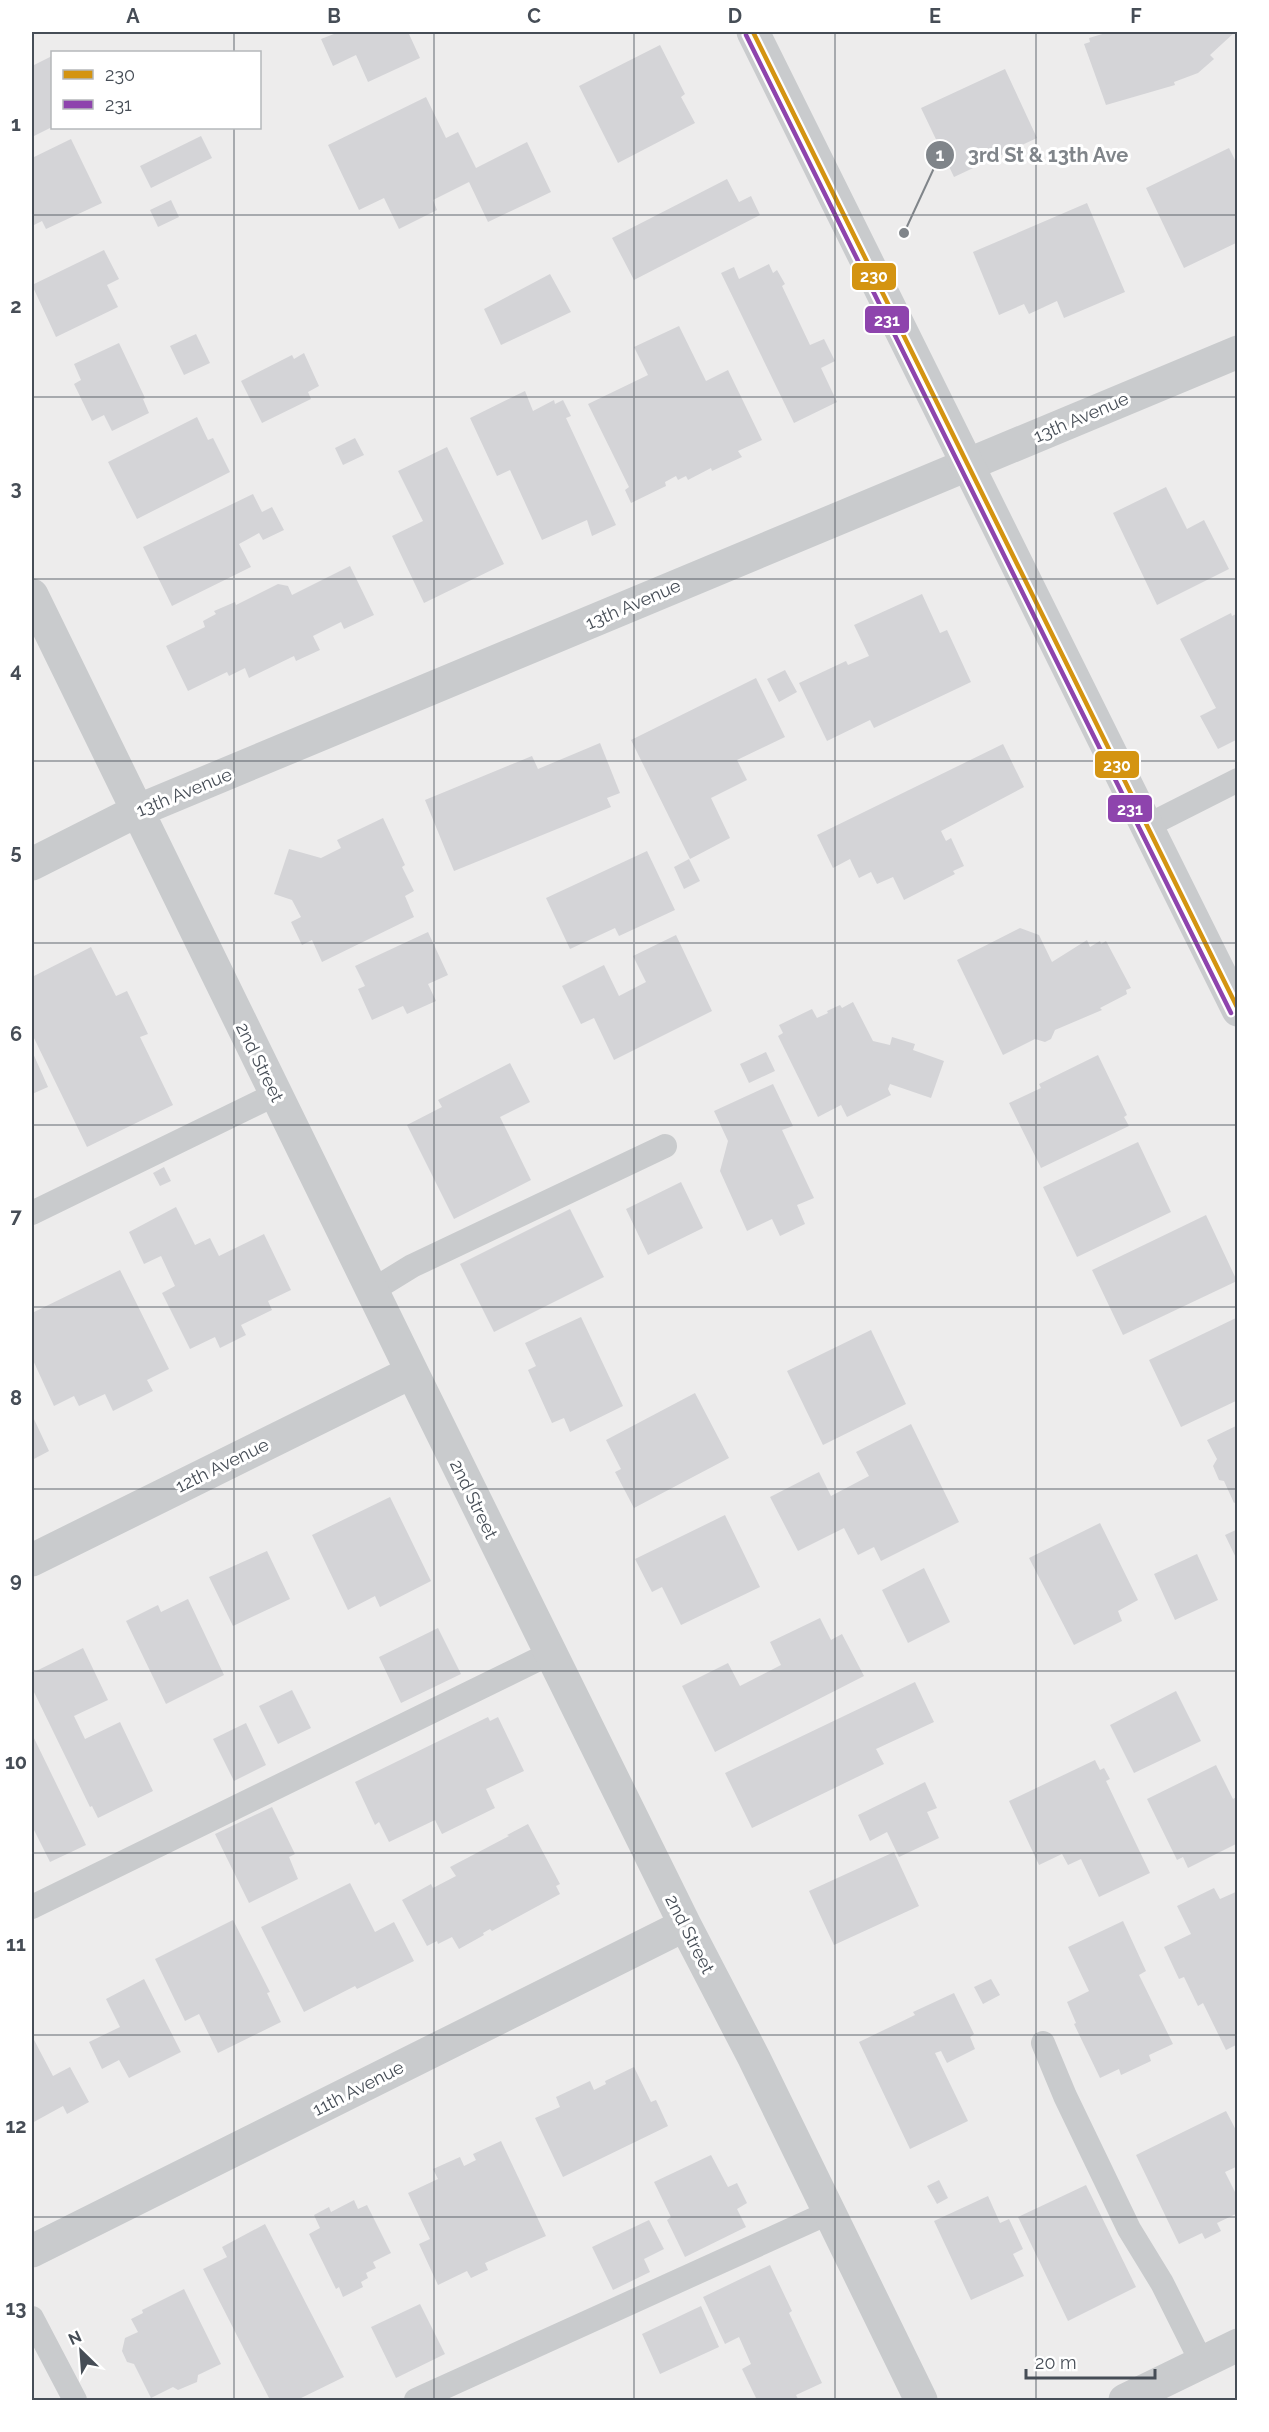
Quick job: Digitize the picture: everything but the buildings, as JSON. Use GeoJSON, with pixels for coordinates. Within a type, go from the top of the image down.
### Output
{"type":"FeatureCollection","features":[{"type":"Feature","properties":{"kind":"street"},"geometry":{"type":"LineString","coordinates":[[753,32],[1238,1010]]}},
{"type":"Feature","properties":{"kind":"street","name":"13th Avenue"},"geometry":{"type":"LineString","coordinates":[[32,864],[137,811],[1238,352]]}},
{"type":"Feature","properties":{"kind":"street","name":"2nd Street"},"geometry":{"type":"LineString","coordinates":[[32,595],[412,1372],[830,2212],[921,2400]]}},
{"type":"Feature","properties":{"kind":"street","name":"12th Avenue"},"geometry":{"type":"LineString","coordinates":[[32,1560],[412,1372]]}},
{"type":"Feature","properties":{"kind":"street","name":"11th Avenue"},"geometry":{"type":"LineString","coordinates":[[32,2251],[685,1924]]}},
{"type":"Feature","properties":{"kind":"street"},"geometry":{"type":"LineString","coordinates":[[1125,2400],[1238,2345]]}},
{"type":"Feature","properties":{"kind":"lane"},"geometry":{"type":"LineString","coordinates":[[1147,826],[1238,780]]}},
{"type":"Feature","properties":{"kind":"lane"},"geometry":{"type":"LineString","coordinates":[[32,1213],[276,1094]]}},
{"type":"Feature","properties":{"kind":"lane"},"geometry":{"type":"LineString","coordinates":[[373,1290],[412,1266],[664,1146]]}},
{"type":"Feature","properties":{"kind":"lane"},"geometry":{"type":"LineString","coordinates":[[32,1907],[551,1653]]}},
{"type":"Feature","properties":{"kind":"lane"},"geometry":{"type":"LineString","coordinates":[[1043,2043],[1065,2096],[1124,2218],[1162,2283],[1202,2363]]}},
{"type":"Feature","properties":{"kind":"lane"},"geometry":{"type":"LineString","coordinates":[[416,2400],[830,2212]]}},
{"type":"Feature","properties":{"kind":"lane"},"geometry":{"type":"LineString","coordinates":[[32,2318],[75,2400]]}},
{"type":"Feature","properties":{"kind":"transit line","name":"230"},"geometry":{"type":"LineString","coordinates":[[753,32],[1238,1009]]}},
{"type":"Feature","properties":{"kind":"transit line","name":"231"},"geometry":{"type":"LineString","coordinates":[[746,35],[1231,1013]]}},
{"type":"Feature","properties":{"kind":"place","name":"3rd St & 13th Ave"},"geometry":{"type":"Point","coordinates":[904,233]}}]}
